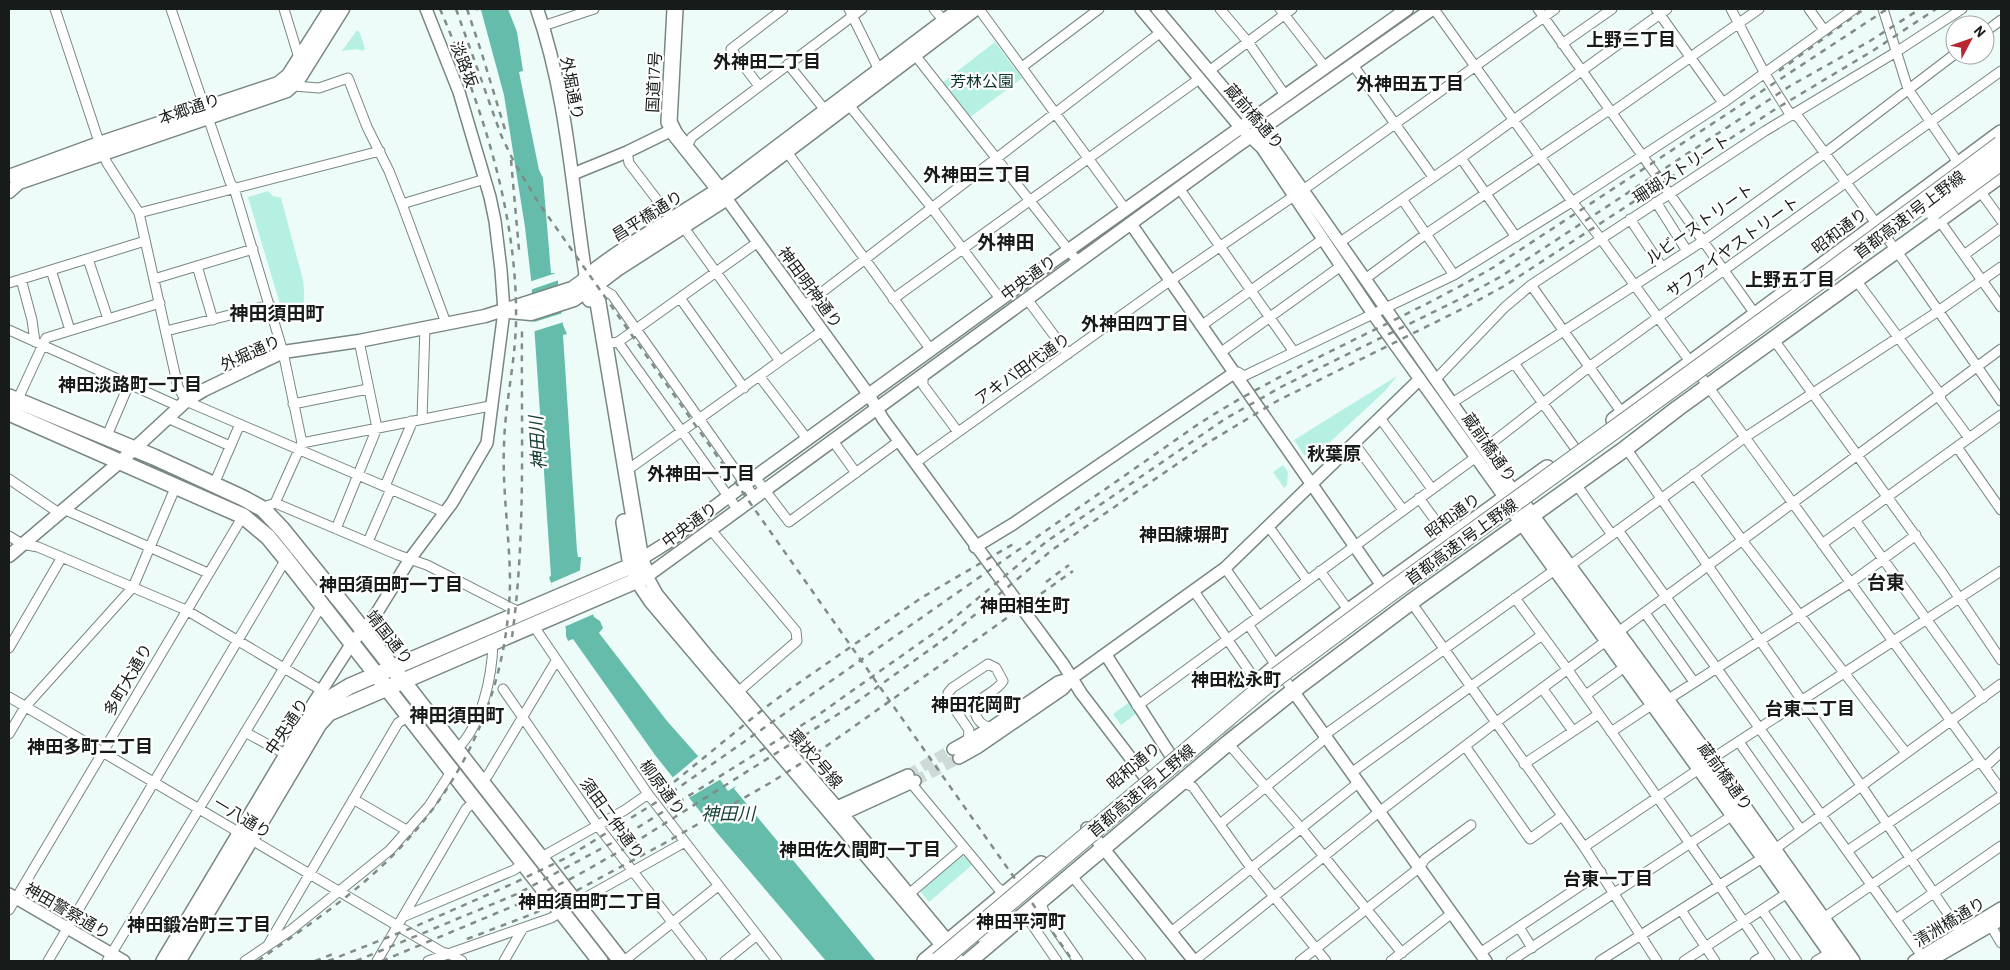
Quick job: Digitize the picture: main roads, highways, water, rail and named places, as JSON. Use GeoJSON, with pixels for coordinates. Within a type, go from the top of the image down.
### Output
{"type":"FeatureCollection","features":[{"type":"Feature","properties":{"kind":"highway","name":"首都高速1号上野線"},"geometry":{"type":"LineString","coordinates":[[955,954],[1267,684],[1793,300],[2001,145]]}},
{"type":"Feature","properties":{"kind":"highway","name":"首都高速1号上野線"},"geometry":{"type":"LineString","coordinates":[[955,954],[1274,692],[2001,161]]}},
{"type":"Feature","properties":{"kind":"main road","name":"本郷通り"},"geometry":{"type":"LineString","coordinates":[[207,114],[278,83],[288,74],[330,9]]}},
{"type":"Feature","properties":{"kind":"main road","name":"本郷通り"},"geometry":{"type":"LineString","coordinates":[[9,192],[12,175],[207,114],[277,95],[294,86],[343,9]]}},
{"type":"Feature","properties":{"kind":"main road","name":"外堀通り"},"geometry":{"type":"LineString","coordinates":[[9,556],[183,404],[204,390],[283,352],[359,340],[504,311],[531,308],[561,298],[574,300],[591,282],[556,84],[543,26],[537,9]]}},
{"type":"Feature","properties":{"kind":"main road","name":"国道17号"},"geometry":{"type":"LineString","coordinates":[[675,9],[668,122],[690,154],[723,194]]}},
{"type":"Feature","properties":{"kind":"main road","name":"昌平橋通り"},"geometry":{"type":"LineString","coordinates":[[723,194],[825,110],[959,9]]}},
{"type":"Feature","properties":{"kind":"main road","name":"昌平橋通り"},"geometry":{"type":"LineString","coordinates":[[591,282],[616,270],[685,218],[787,152],[978,9]]}},
{"type":"Feature","properties":{"kind":"main road","name":"中央通り"},"geometry":{"type":"LineString","coordinates":[[164,961],[323,718],[336,709],[559,614],[636,563],[1325,66],[1407,9]]}},
{"type":"Feature","properties":{"kind":"main road","name":"中央通り"},"geometry":{"type":"LineString","coordinates":[[178,961],[246,836],[287,755],[314,711],[326,699],[376,675],[554,599],[589,593],[642,578],[711,530],[1179,188],[1433,9]]}},
{"type":"Feature","properties":{"kind":"main road","name":"昭和通り"},"geometry":{"type":"LineString","coordinates":[[955,954],[1012,888],[1086,828],[1277,665],[1382,586],[1622,413],[1693,366],[1755,314],[2001,133]]}},
{"type":"Feature","properties":{"kind":"main road"},"geometry":{"type":"LineString","coordinates":[[926,961],[955,954],[1023,917],[1175,787],[1293,691],[1411,602],[2001,175]]}},
{"type":"Feature","properties":{"kind":"main road"},"geometry":{"type":"LineString","coordinates":[[591,282],[612,343],[636,563]]}},
{"type":"Feature","properties":{"kind":"main road"},"geometry":{"type":"LineString","coordinates":[[591,282],[636,563],[642,578]]}},
{"type":"Feature","properties":{"kind":"main road"},"geometry":{"type":"LineString","coordinates":[[1693,366],[1715,372],[1754,344],[1769,343]]}},
{"type":"Feature","properties":{"kind":"main road"},"geometry":{"type":"LineString","coordinates":[[12,404],[120,461],[243,516],[268,536],[600,961]]}},
{"type":"Feature","properties":{"kind":"main road","name":"靖国通り"},"geometry":{"type":"LineString","coordinates":[[12,404],[134,448],[269,506],[282,529],[622,961]]}},
{"type":"Feature","properties":{"kind":"main road","name":"蔵前橋通り"},"geometry":{"type":"LineString","coordinates":[[1509,495],[1769,853],[1822,919],[1852,961]]}},
{"type":"Feature","properties":{"kind":"main road","name":"蔵前橋通り"},"geometry":{"type":"LineString","coordinates":[[1613,637],[1626,666],[1660,702]]}},
{"type":"Feature","properties":{"kind":"main road","name":"蔵前橋通り"},"geometry":{"type":"LineString","coordinates":[[1705,765],[1733,815],[1769,853],[1789,892],[1834,957]]}},
{"type":"Feature","properties":{"kind":"main road"},"geometry":{"type":"LineString","coordinates":[[1012,888],[1037,883],[1083,843],[1103,849]]}},
{"type":"Feature","properties":{"kind":"water","name":"神田川"},"geometry":{"type":"Polygon","coordinates":[[[508,9],[517,32],[523,71],[519,72],[539,170],[543,178],[551,273],[557,273],[563,325],[567,334],[563,335],[577,551],[578,557],[581,557],[580,570],[594,617],[600,621],[603,628],[599,633],[667,721],[698,756],[702,754],[728,791],[736,786],[734,789],[876,961],[826,961],[718,834],[655,755],[573,639],[568,641],[549,577],[551,576],[531,279],[525,227],[504,95],[481,10],[508,9]]]}},
{"type":"Feature","properties":{"kind":"tunnel"},"geometry":{"type":"LineString","coordinates":[[1202,744],[1210,738],[1243,731]]}},
{"type":"Feature","properties":{"kind":"tunnel"},"geometry":{"type":"LineString","coordinates":[[908,775],[953,749]]}},
{"type":"Feature","properties":{"kind":"tunnel"},"geometry":{"type":"LineString","coordinates":[[915,781],[959,758]]}},
{"type":"Feature","properties":{"kind":"railway"},"geometry":{"type":"LineString","coordinates":[[258,961],[330,910],[364,882],[396,852],[421,824],[463,762],[479,729],[492,694],[501,658],[507,622],[510,584],[504,462],[506,414],[516,323],[515,282],[511,242],[494,162],[470,84],[440,9]]}},
{"type":"Feature","properties":{"kind":"railway"},"geometry":{"type":"LineString","coordinates":[[456,9],[501,135],[514,162],[538,202],[1073,961]]}},
{"type":"Feature","properties":{"kind":"railway"},"geometry":{"type":"LineString","coordinates":[[467,9],[506,133]]}},
{"type":"Feature","properties":{"kind":"railway"},"geometry":{"type":"LineString","coordinates":[[1779,71],[1864,9]]}},
{"type":"Feature","properties":{"kind":"railway"},"geometry":{"type":"LineString","coordinates":[[328,961],[414,927],[566,858],[668,795],[1197,425],[1269,383],[1457,288],[1494,267],[1887,9]]}},
{"type":"Feature","properties":{"kind":"railway"},"geometry":{"type":"LineString","coordinates":[[356,961],[517,894],[621,838],[818,715],[948,623],[1046,542],[1225,419],[1281,387],[1462,298],[1500,277],[1790,86],[1870,41],[1920,9]]}},
{"type":"Feature","properties":{"kind":"railway"},"geometry":{"type":"LineString","coordinates":[[382,961],[528,900],[629,846],[851,706],[953,633],[1052,550],[1209,442],[1277,401],[1466,307],[1506,285],[1774,110],[1874,50],[1936,9]]}},
{"type":"Feature","properties":{"kind":"railway"},"geometry":{"type":"LineString","coordinates":[[511,160],[519,250]]}},
{"type":"Feature","properties":{"kind":"railway"},"geometry":{"type":"LineString","coordinates":[[512,637],[521,522],[522,330]]}},
{"type":"Feature","properties":{"kind":"railway"},"geometry":{"type":"LineString","coordinates":[[674,782],[793,687],[921,598],[1015,543]]}},
{"type":"Feature","properties":{"kind":"railway"},"geometry":{"type":"LineString","coordinates":[[1046,582],[1069,565]]}},
{"type":"Feature","properties":{"kind":"railway"},"geometry":{"type":"LineString","coordinates":[[467,939],[535,913],[663,844],[770,783],[811,757],[1073,571]]}},
{"type":"Feature","properties":{"kind":"railway"},"geometry":{"type":"LineString","coordinates":[[315,961],[333,954]]}},
{"type":"Feature","properties":{"kind":"district","name":"上野三丁目"},"geometry":{"type":"Point","coordinates":[1631,39]}},
{"type":"Feature","properties":{"kind":"district","name":"外神田二丁目"},"geometry":{"type":"Point","coordinates":[767,61]}},
{"type":"Feature","properties":{"kind":"district","name":"外神田五丁目"},"geometry":{"type":"Point","coordinates":[1410,83]}},
{"type":"Feature","properties":{"kind":"district","name":"外神田三丁目"},"geometry":{"type":"Point","coordinates":[977,174]}},
{"type":"Feature","properties":{"kind":"district","name":"外神田"},"geometry":{"type":"Point","coordinates":[1006,241]}},
{"type":"Feature","properties":{"kind":"district","name":"上野五丁目"},"geometry":{"type":"Point","coordinates":[1790,279]}},
{"type":"Feature","properties":{"kind":"district","name":"神田須田町"},"geometry":{"type":"Point","coordinates":[277,312]}},
{"type":"Feature","properties":{"kind":"district","name":"外神田四丁目"},"geometry":{"type":"Point","coordinates":[1135,323]}},
{"type":"Feature","properties":{"kind":"district","name":"神田淡路町一丁目"},"geometry":{"type":"Point","coordinates":[130,384]}},
{"type":"Feature","properties":{"kind":"district","name":"秋葉原"},"geometry":{"type":"Point","coordinates":[1334,453]}},
{"type":"Feature","properties":{"kind":"district","name":"外神田一丁目"},"geometry":{"type":"Point","coordinates":[701,473]}},
{"type":"Feature","properties":{"kind":"district","name":"神田練塀町"},"geometry":{"type":"Point","coordinates":[1184,534]}},
{"type":"Feature","properties":{"kind":"district","name":"台東"},"geometry":{"type":"Point","coordinates":[1886,581]}},
{"type":"Feature","properties":{"kind":"district","name":"神田須田町一丁目"},"geometry":{"type":"Point","coordinates":[391,584]}},
{"type":"Feature","properties":{"kind":"district","name":"神田相生町"},"geometry":{"type":"Point","coordinates":[1025,605]}},
{"type":"Feature","properties":{"kind":"district","name":"神田松永町"},"geometry":{"type":"Point","coordinates":[1236,679]}},
{"type":"Feature","properties":{"kind":"district","name":"神田花岡町"},"geometry":{"type":"Point","coordinates":[976,704]}},
{"type":"Feature","properties":{"kind":"district","name":"台東二丁目"},"geometry":{"type":"Point","coordinates":[1810,708]}},
{"type":"Feature","properties":{"kind":"district","name":"神田須田町"},"geometry":{"type":"Point","coordinates":[457,714]}},
{"type":"Feature","properties":{"kind":"district","name":"神田多町二丁目"},"geometry":{"type":"Point","coordinates":[90,746]}},
{"type":"Feature","properties":{"kind":"district","name":"神田佐久間町一丁目"},"geometry":{"type":"Point","coordinates":[860,849]}},
{"type":"Feature","properties":{"kind":"district","name":"台東一丁目"},"geometry":{"type":"Point","coordinates":[1608,878]}},
{"type":"Feature","properties":{"kind":"district","name":"神田須田町二丁目"},"geometry":{"type":"Point","coordinates":[590,901]}},
{"type":"Feature","properties":{"kind":"district","name":"神田平河町"},"geometry":{"type":"Point","coordinates":[1021,921]}},
{"type":"Feature","properties":{"kind":"district","name":"神田鍛冶町三丁目"},"geometry":{"type":"Point","coordinates":[199,924]}},
{"type":"Feature","properties":{"kind":"park label","name":"芳林公園"},"geometry":{"type":"Point","coordinates":[982,80]}}]}
